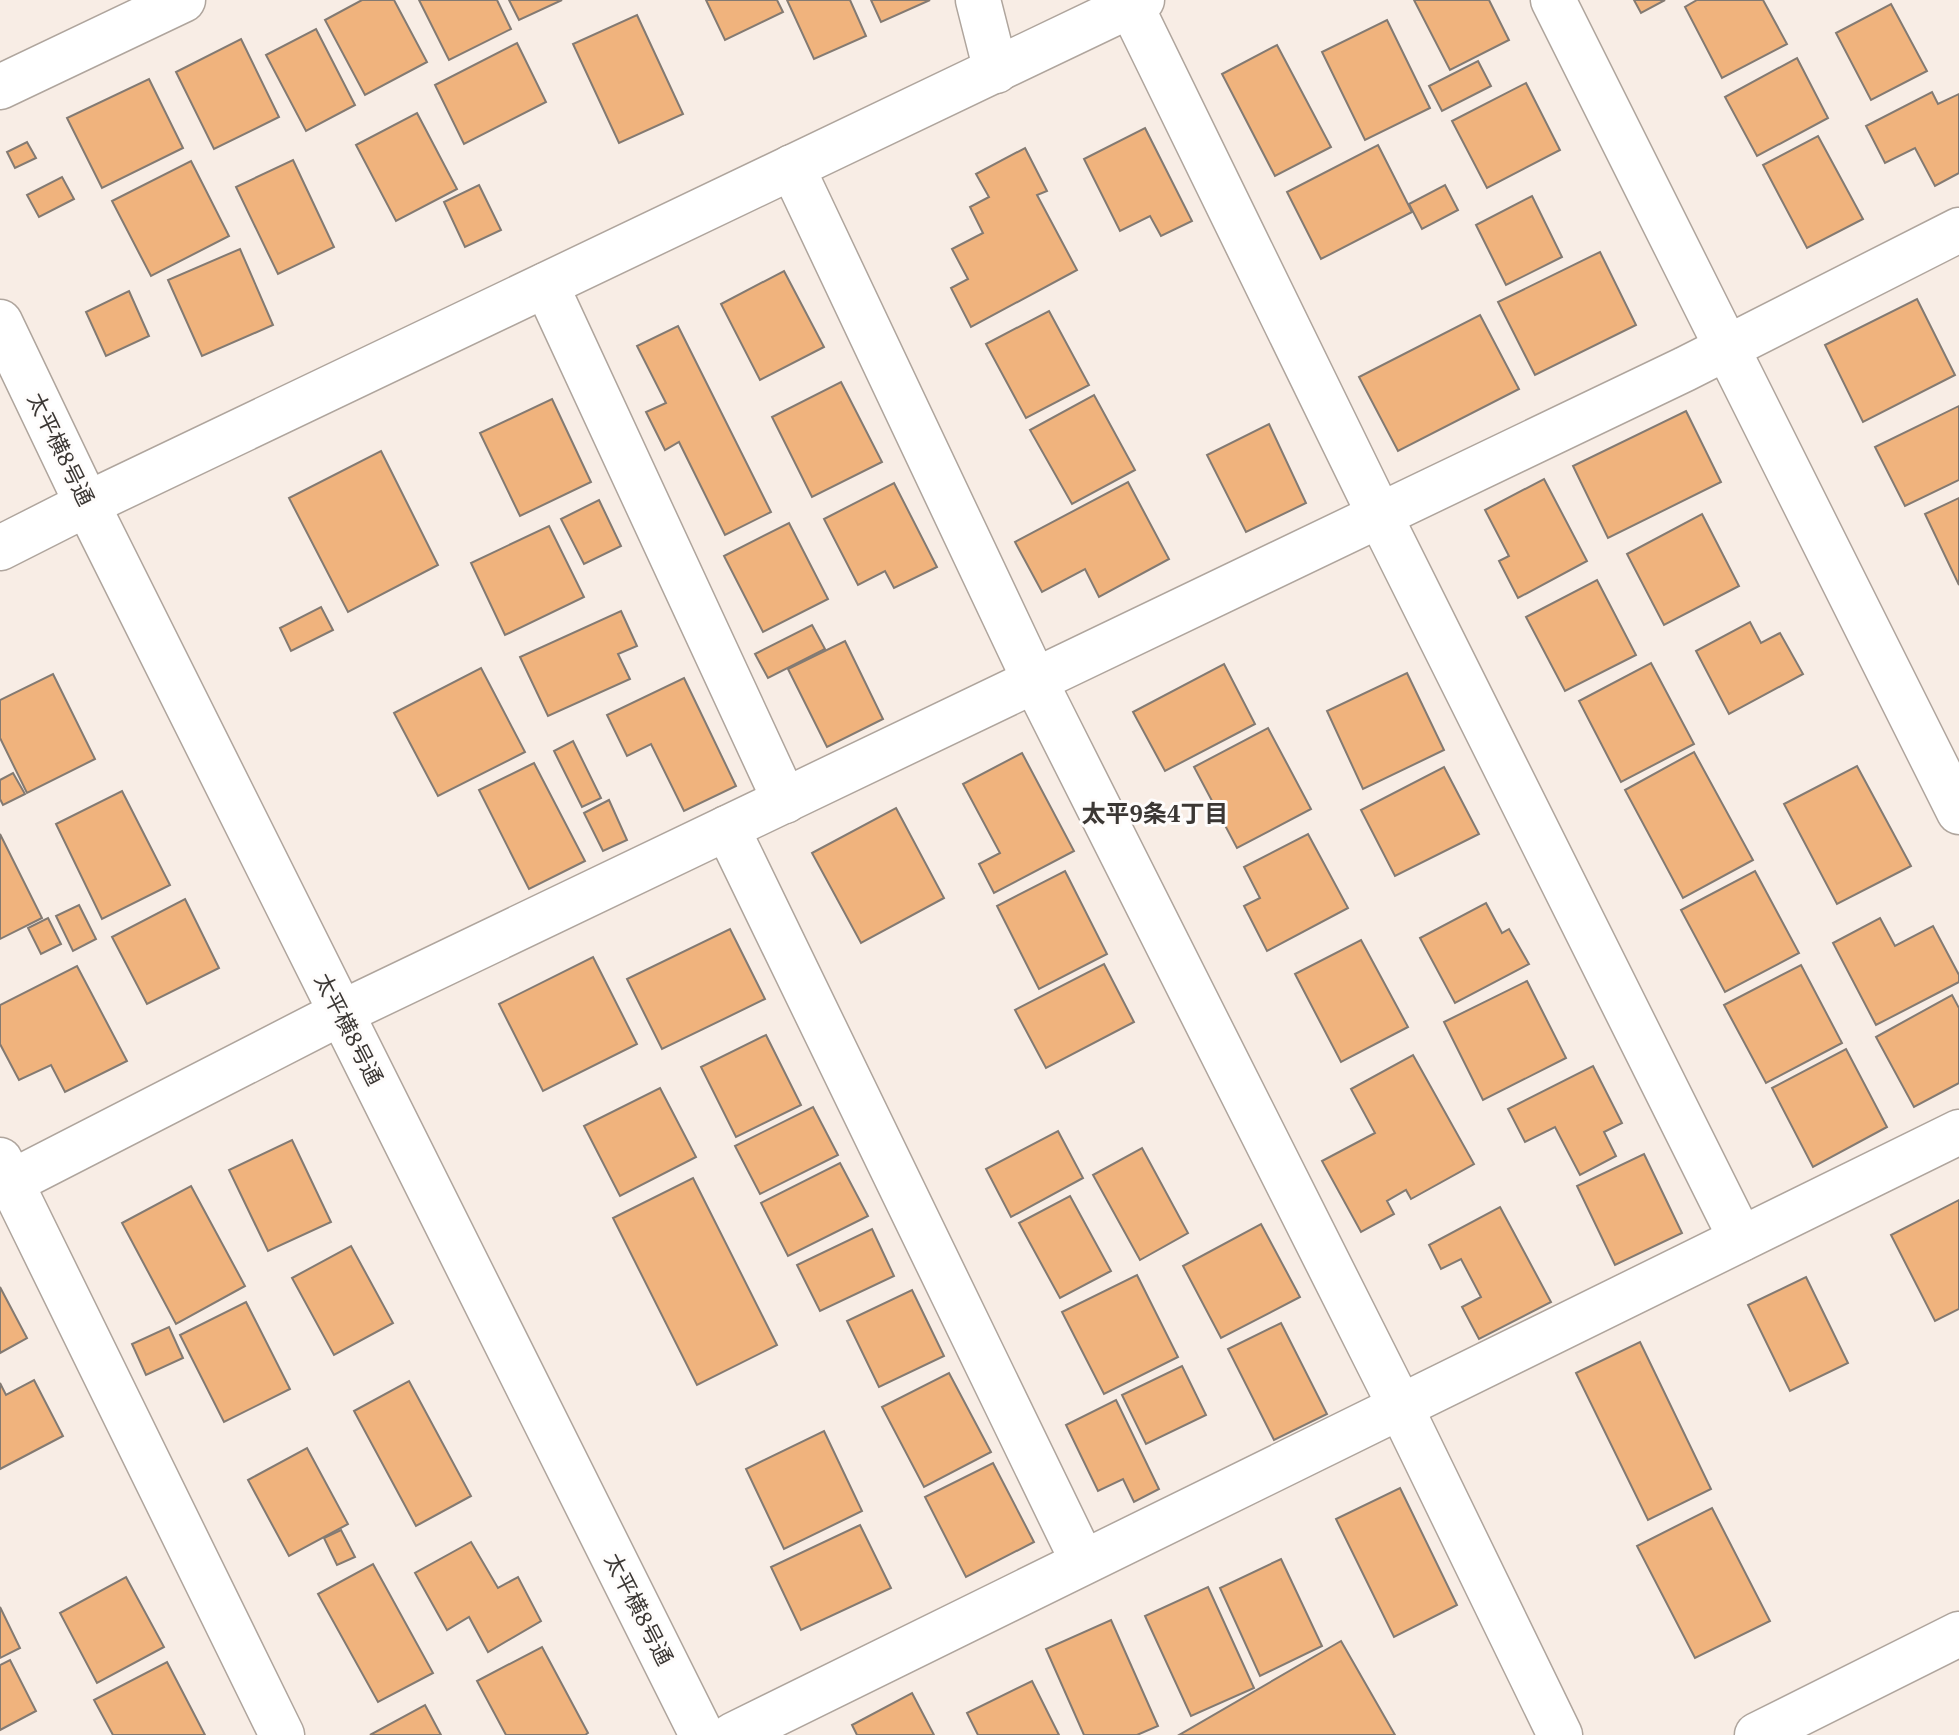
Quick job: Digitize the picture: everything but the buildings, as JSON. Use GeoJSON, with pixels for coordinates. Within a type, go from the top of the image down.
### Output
{"type":"FeatureCollection","features":[{"type":"Feature","properties":{"kind":"street"},"geometry":{"type":"LineString","coordinates":[[0,87],[183,0]]}},
{"type":"Feature","properties":{"kind":"street"},"geometry":{"type":"LineString","coordinates":[[978,0],[996,71]]}},
{"type":"Feature","properties":{"kind":"street"},"geometry":{"type":"LineString","coordinates":[[1553,0],[1959,812]]}},
{"type":"Feature","properties":{"kind":"street"},"geometry":{"type":"LineString","coordinates":[[0,548],[1137,3],[1380,516],[1741,1239]]}},
{"type":"Feature","properties":{"kind":"street"},"geometry":{"type":"LineString","coordinates":[[792,167],[1035,681],[1400,1406],[1560,1735]]}},
{"type":"Feature","properties":{"kind":"street"},"geometry":{"type":"LineString","coordinates":[[282,1735],[4,1177],[1727,349],[1959,230]]}},
{"type":"Feature","properties":{"kind":"street"},"geometry":{"type":"LineString","coordinates":[[546,285],[785,801]]}},
{"type":"Feature","properties":{"kind":"street","name":"太平横8号通"},"geometry":{"type":"LineString","coordinates":[[0,322],[87,504],[702,1735]]}},
{"type":"Feature","properties":{"kind":"street"},"geometry":{"type":"LineString","coordinates":[[727,828],[1083,1562]]}},
{"type":"Feature","properties":{"kind":"street"},"geometry":{"type":"LineString","coordinates":[[733,1735],[1959,1132]]}},
{"type":"Feature","properties":{"kind":"street"},"geometry":{"type":"LineString","coordinates":[[1757,1735],[1959,1634]]}},
{"type":"Feature","properties":{"kind":"district","name":"太平9条4丁目"},"geometry":{"type":"Point","coordinates":[1155,814]}}]}
